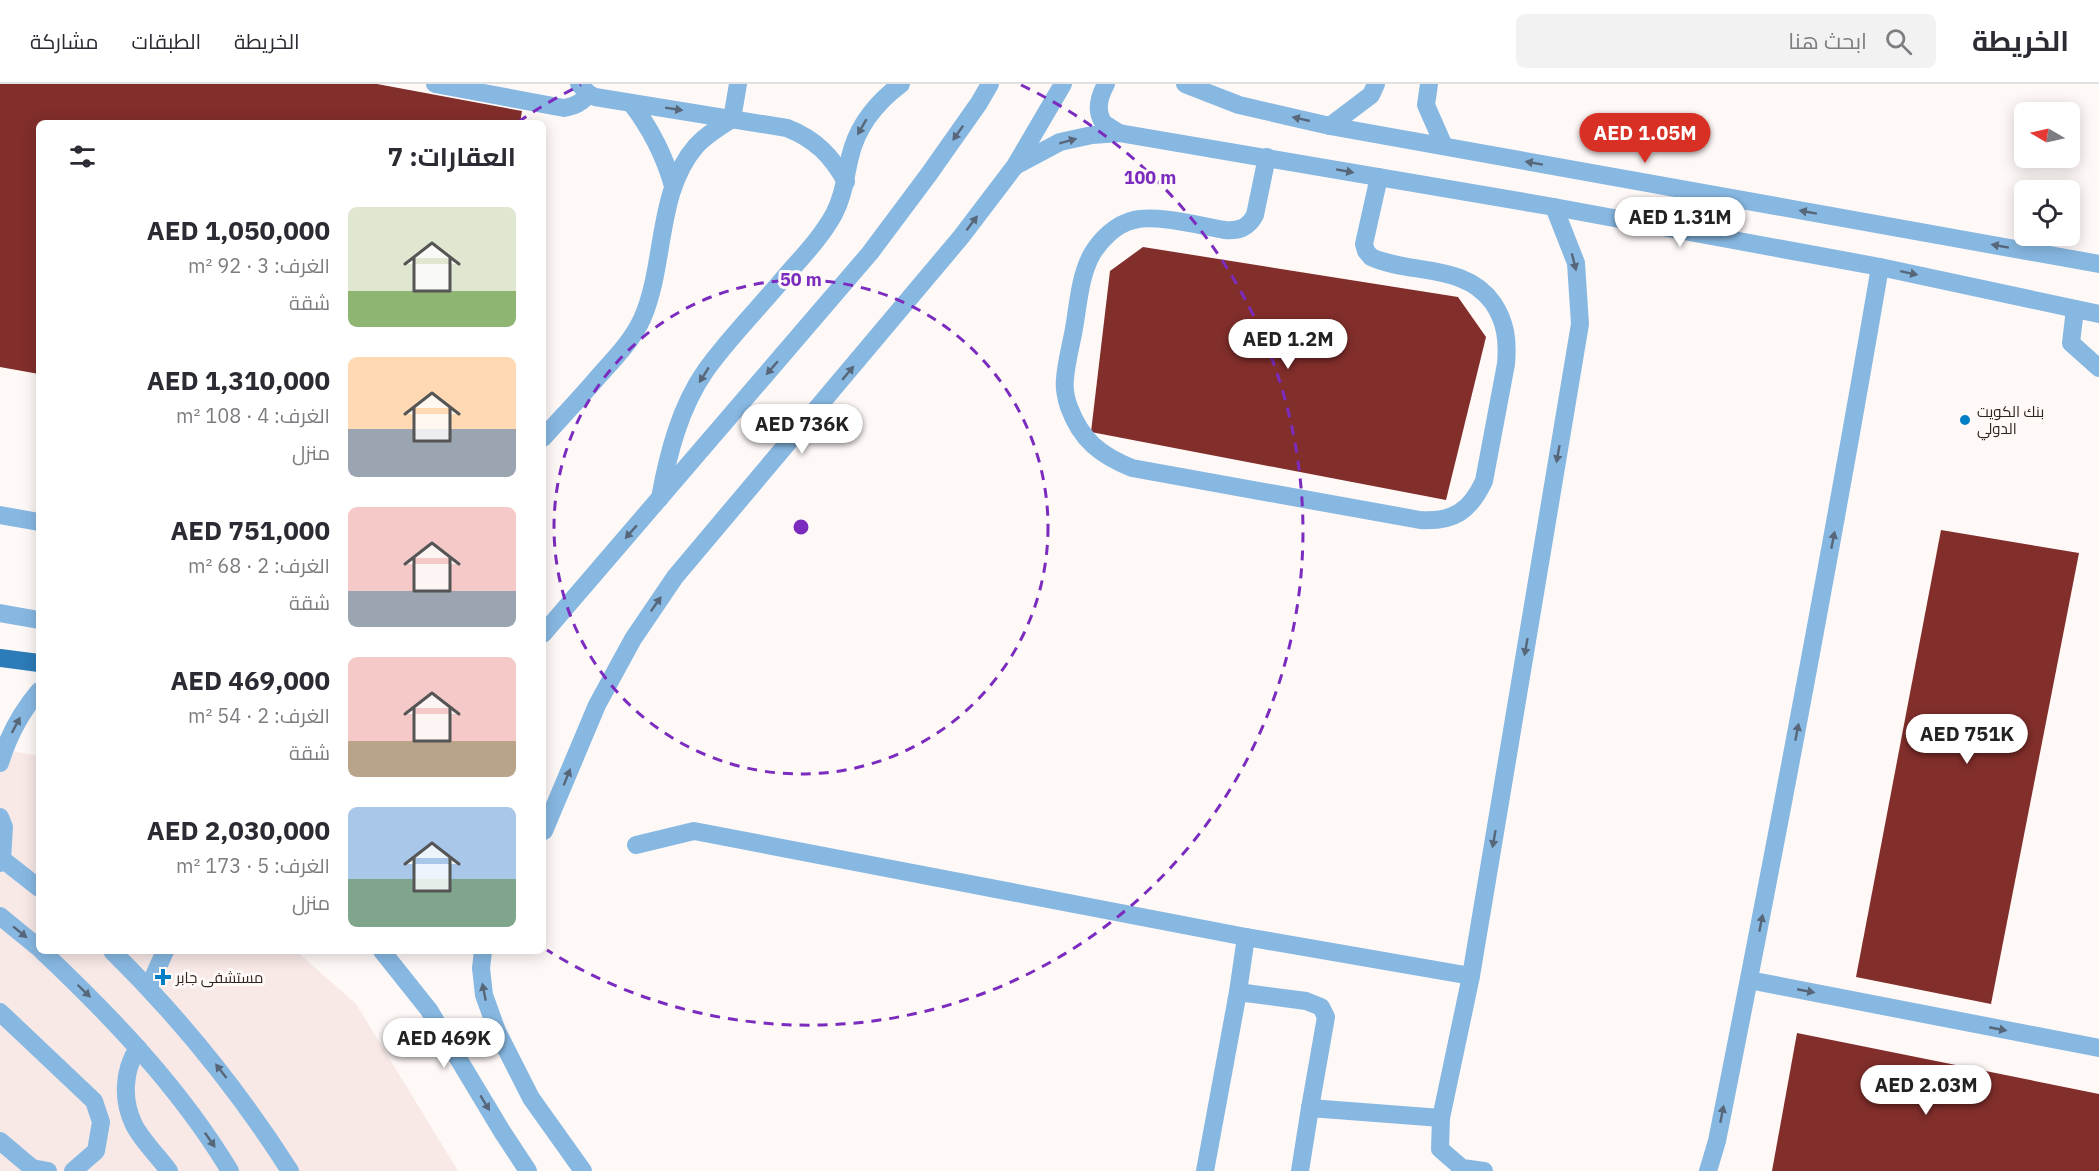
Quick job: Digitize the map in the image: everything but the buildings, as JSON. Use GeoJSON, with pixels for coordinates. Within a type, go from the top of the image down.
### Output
{"type":"FeatureCollection","features":[{"type":"Feature","properties":{"kind":"main road"},"geometry":{"type":"LineString","coordinates":[[0,658],[36,663]]}},
{"type":"Feature","properties":{"kind":"street"},"geometry":{"type":"LineString","coordinates":[[435,84],[564,108],[583,101],[584,89]]}},
{"type":"Feature","properties":{"kind":"street"},"geometry":{"type":"LineString","coordinates":[[546,435],[628,342],[641,321],[650,299],[673,186],[696,146],[712,131],[732,119],[738,84]]}},
{"type":"Feature","properties":{"kind":"street"},"geometry":{"type":"LineString","coordinates":[[660,499],[666,465],[676,432],[689,400],[706,370],[826,228],[838,206],[846,182],[850,156],[858,132],[872,111],[902,84]]}},
{"type":"Feature","properties":{"kind":"street"},"geometry":{"type":"LineString","coordinates":[[546,631],[870,253],[980,103],[990,84]]}},
{"type":"Feature","properties":{"kind":"street"},"geometry":{"type":"LineString","coordinates":[[546,829],[597,705],[633,639],[675,577],[925,282],[1015,166],[1064,84]]}},
{"type":"Feature","properties":{"kind":"street"},"geometry":{"type":"LineString","coordinates":[[1106,84],[1100,94],[1099,108],[1103,122],[1119,133]]}},
{"type":"Feature","properties":{"kind":"street"},"geometry":{"type":"LineString","coordinates":[[1185,84],[1239,105],[1330,126],[2099,264]]}},
{"type":"Feature","properties":{"kind":"street"},"geometry":{"type":"LineString","coordinates":[[1330,126],[1371,95],[1376,84]]}},
{"type":"Feature","properties":{"kind":"street"},"geometry":{"type":"LineString","coordinates":[[1429,84],[1426,105],[1444,147]]}},
{"type":"Feature","properties":{"kind":"street"},"geometry":{"type":"LineString","coordinates":[[584,89],[595,97],[773,125],[801,134],[827,153],[846,182]]}},
{"type":"Feature","properties":{"kind":"street"},"geometry":{"type":"LineString","coordinates":[[631,103],[658,144],[673,186]]}},
{"type":"Feature","properties":{"kind":"street"},"geometry":{"type":"LineString","coordinates":[[1015,166],[1060,142],[1092,135],[1119,133],[1554,207],[1880,267],[2099,314]]}},
{"type":"Feature","properties":{"kind":"street"},"geometry":{"type":"LineString","coordinates":[[1267,157],[1255,215],[1251,222],[1243,228],[1234,231],[1152,218],[1134,220],[1116,228],[1102,239],[1091,255],[1084,273],[1065,381],[1068,404],[1077,426],[1092,445],[1110,459],[1132,468],[1409,518],[1437,521],[1452,517],[1467,508],[1477,496],[1484,481],[1508,346],[1499,312],[1489,297],[1476,286],[1460,277],[1371,257],[1366,251],[1364,244],[1379,177]]}},
{"type":"Feature","properties":{"kind":"street"},"geometry":{"type":"LineString","coordinates":[[1484,1171],[1462,1168],[1440,1149],[1441,1118],[1470,976],[1580,324],[1576,262],[1554,207]]}},
{"type":"Feature","properties":{"kind":"street"},"geometry":{"type":"LineString","coordinates":[[1708,1171],[1717,1141],[1749,980],[1842,492],[1880,267]]}},
{"type":"Feature","properties":{"kind":"street"},"geometry":{"type":"LineString","coordinates":[[2075,309],[2071,343],[2099,368]]}},
{"type":"Feature","properties":{"kind":"street"},"geometry":{"type":"LineString","coordinates":[[0,515],[36,521]]}},
{"type":"Feature","properties":{"kind":"street"},"geometry":{"type":"LineString","coordinates":[[0,613],[36,619]]}},
{"type":"Feature","properties":{"kind":"street"},"geometry":{"type":"LineString","coordinates":[[0,764],[10,735],[36,695]]}},
{"type":"Feature","properties":{"kind":"street"},"geometry":{"type":"LineString","coordinates":[[0,817],[4,827],[1,861],[36,886]]}},
{"type":"Feature","properties":{"kind":"street"},"geometry":{"type":"LineString","coordinates":[[636,845],[694,831],[1246,938],[1470,976]]}},
{"type":"Feature","properties":{"kind":"street"},"geometry":{"type":"LineString","coordinates":[[0,916],[36,947]]}},
{"type":"Feature","properties":{"kind":"street"},"geometry":{"type":"LineString","coordinates":[[1205,1171],[1246,938]]}},
{"type":"Feature","properties":{"kind":"street"},"geometry":{"type":"LineString","coordinates":[[44,954],[87,993],[138,1048],[183,1103],[231,1171]]}},
{"type":"Feature","properties":{"kind":"street"},"geometry":{"type":"LineString","coordinates":[[115,954],[200,1045],[247,1106],[290,1171]]}},
{"type":"Feature","properties":{"kind":"street"},"geometry":{"type":"LineString","coordinates":[[148,987],[164,954]]}},
{"type":"Feature","properties":{"kind":"street"},"geometry":{"type":"LineString","coordinates":[[384,954],[429,1010],[528,1171]]}},
{"type":"Feature","properties":{"kind":"street"},"geometry":{"type":"LineString","coordinates":[[483,954],[481,968],[484,995],[497,1031],[531,1098],[583,1171]]}},
{"type":"Feature","properties":{"kind":"street"},"geometry":{"type":"LineString","coordinates":[[1749,980],[2099,1048]]}},
{"type":"Feature","properties":{"kind":"street"},"geometry":{"type":"LineString","coordinates":[[1238,992],[1306,1001],[1320,1007],[1326,1017],[1300,1171]]}},
{"type":"Feature","properties":{"kind":"street"},"geometry":{"type":"LineString","coordinates":[[0,1012],[94,1101],[101,1122],[96,1151],[73,1171]]}},
{"type":"Feature","properties":{"kind":"street"},"geometry":{"type":"LineString","coordinates":[[138,1048],[129,1062],[125,1083],[127,1104],[134,1125],[169,1171]]}},
{"type":"Feature","properties":{"kind":"street"},"geometry":{"type":"LineString","coordinates":[[1310,1108],[1441,1118]]}},
{"type":"Feature","properties":{"kind":"street"},"geometry":{"type":"LineString","coordinates":[[0,1141],[32,1168],[48,1171]]}},
{"type":"Feature","properties":{"kind":"shaded area","name":"مستشفى جابر"},"geometry":{"type":"Polygon","coordinates":[[[0,749],[36,755],[36,954],[299,954],[356,1004],[458,1171],[0,1171],[0,749]]]}},
{"type":"Feature","properties":{"kind":"place","name":"بنك الكويت الدولي"},"geometry":{"type":"Point","coordinates":[1965,420]}},
{"type":"Feature","properties":{"kind":"place","name":"مستشفى جابر"},"geometry":{"type":"Point","coordinates":[163,977]}}]}
